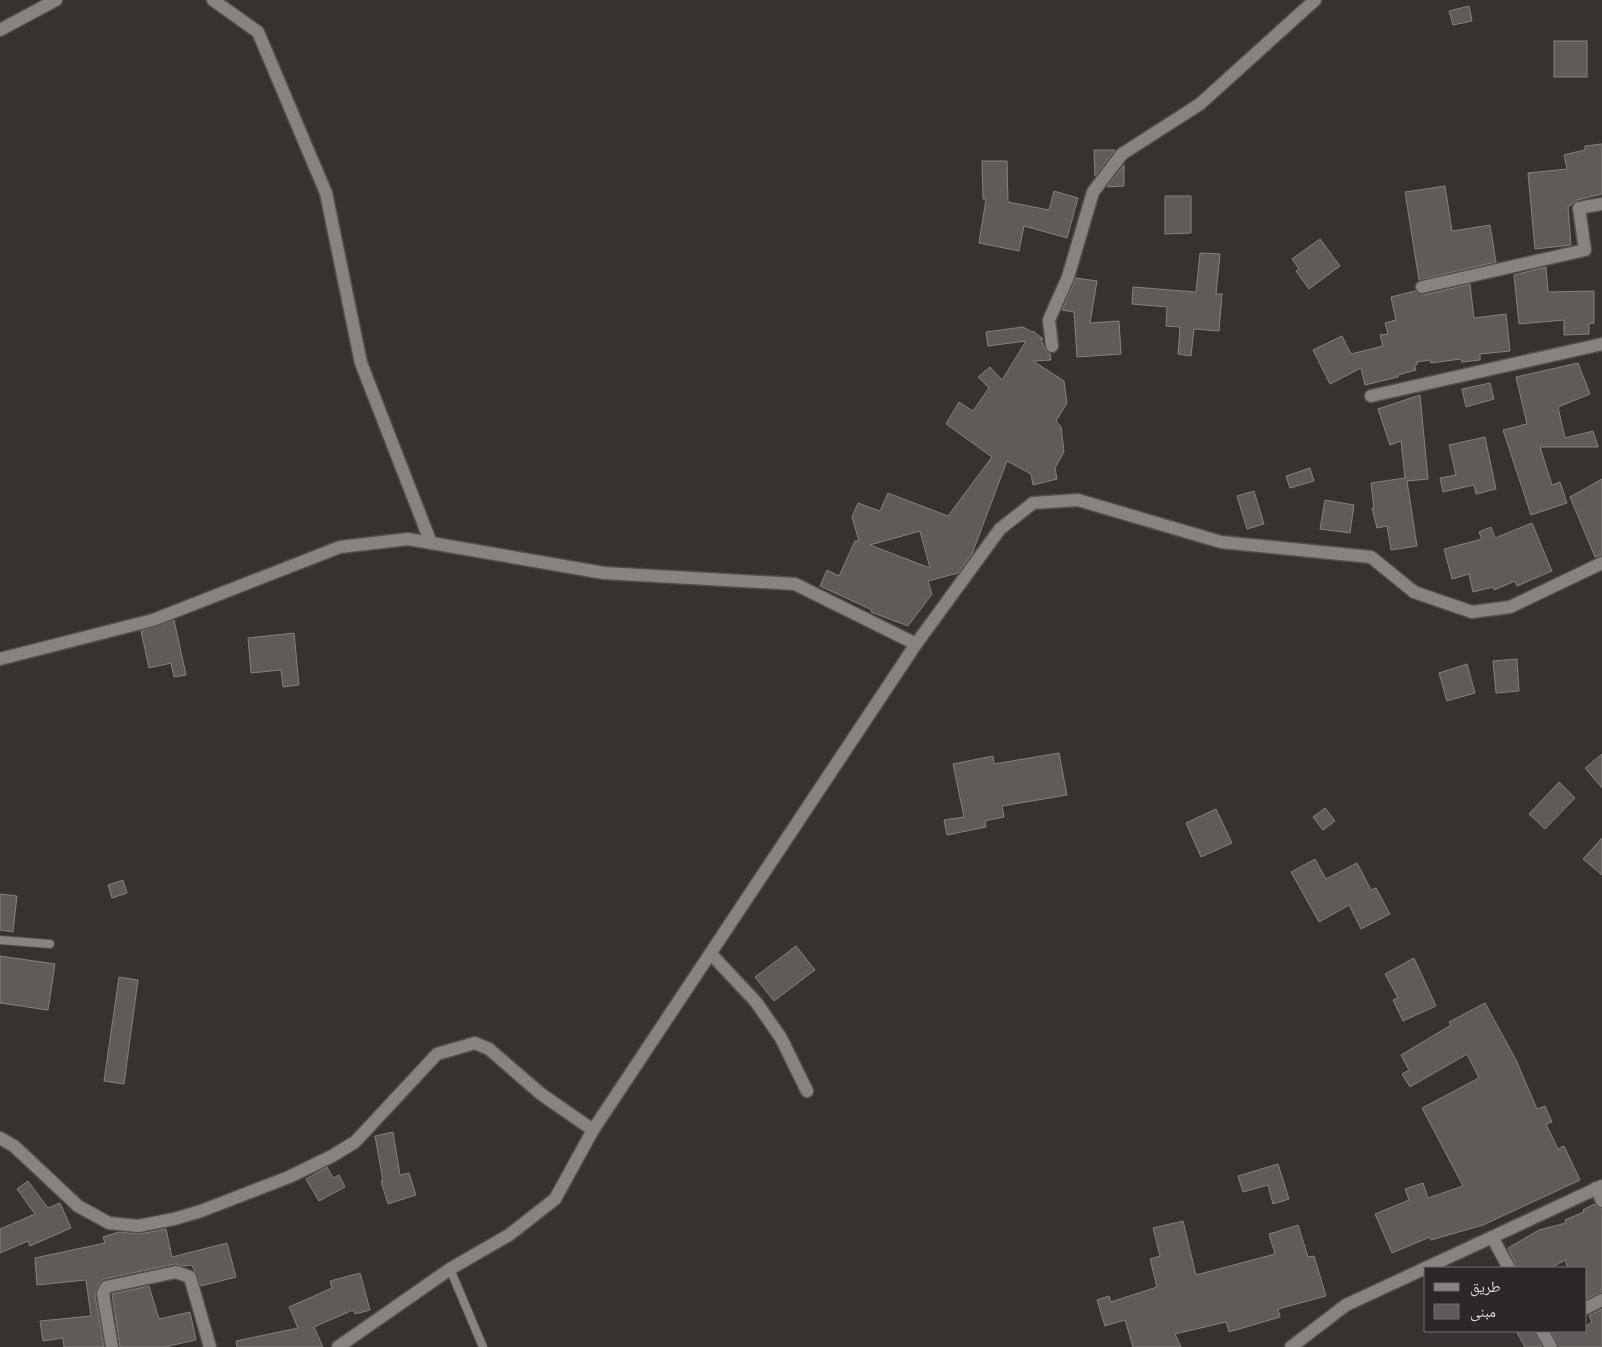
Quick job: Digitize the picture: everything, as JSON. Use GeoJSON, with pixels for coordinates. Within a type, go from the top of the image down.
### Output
{"type":"FeatureCollection","features":[{"type":"Feature","properties":{"kind":"street"},"geometry":{"type":"LineString","coordinates":[[0,30],[56,0]]}},
{"type":"Feature","properties":{"kind":"street"},"geometry":{"type":"LineString","coordinates":[[214,0],[258,32],[326,193],[362,363],[431,543]]}},
{"type":"Feature","properties":{"kind":"street"},"geometry":{"type":"LineString","coordinates":[[1052,346],[1049,320],[1068,277],[1093,192],[1122,154],[1200,104],[1315,0]]}},
{"type":"Feature","properties":{"kind":"street"},"geometry":{"type":"LineString","coordinates":[[1422,287],[1585,250],[1579,208],[1602,204]]}},
{"type":"Feature","properties":{"kind":"street"},"geometry":{"type":"LineString","coordinates":[[1371,396],[1602,344]]}},
{"type":"Feature","properties":{"kind":"street"},"geometry":{"type":"LineString","coordinates":[[338,1347],[450,1269],[509,1235],[555,1199],[593,1130],[916,644],[1000,529],[1033,503],[1078,500],[1222,542],[1371,557],[1414,592],[1472,612],[1510,607],[1602,564]]}},
{"type":"Feature","properties":{"kind":"street"},"geometry":{"type":"LineString","coordinates":[[0,659],[153,620],[340,547],[408,539],[604,573],[795,584],[916,644]]}},
{"type":"Feature","properties":{"kind":"street"},"geometry":{"type":"LineString","coordinates":[[711,954],[756,1002],[781,1038],[807,1091]]}},
{"type":"Feature","properties":{"kind":"street"},"geometry":{"type":"LineString","coordinates":[[0,1138],[14,1146],[78,1206],[109,1223],[138,1226],[201,1211],[289,1177],[332,1156],[355,1142],[437,1054],[474,1043],[489,1049],[541,1094],[593,1130]]}},
{"type":"Feature","properties":{"kind":"street"},"geometry":{"type":"LineString","coordinates":[[1428,1267],[1599,1187],[1602,1201]]}},
{"type":"Feature","properties":{"kind":"street"},"geometry":{"type":"LineString","coordinates":[[1492,1237],[1508,1267]]}},
{"type":"Feature","properties":{"kind":"street"},"geometry":{"type":"LineString","coordinates":[[1291,1347],[1346,1305],[1424,1269]]}},
{"type":"Feature","properties":{"kind":"street"},"geometry":{"type":"LineString","coordinates":[[112,1347],[103,1294],[106,1287],[176,1272],[190,1277],[210,1347]]}},
{"type":"Feature","properties":{"kind":"street"},"geometry":{"type":"LineString","coordinates":[[1587,1308],[1602,1300]]}},
{"type":"Feature","properties":{"kind":"street"},"geometry":{"type":"LineString","coordinates":[[1543,1332],[1551,1347]]}},
{"type":"Feature","properties":{"kind":"lane"},"geometry":{"type":"LineString","coordinates":[[0,940],[50,944]]}},
{"type":"Feature","properties":{"kind":"lane"},"geometry":{"type":"LineString","coordinates":[[450,1269],[483,1347]]}},
{"type":"Feature","properties":{"kind":"building"},"geometry":{"type":"Polygon","coordinates":[[[1469,6],[1472,21],[1453,25],[1449,11],[1469,6]]]}},
{"type":"Feature","properties":{"kind":"building"},"geometry":{"type":"Polygon","coordinates":[[[1554,41],[1587,41],[1587,77],[1554,77],[1554,41]]]}},
{"type":"Feature","properties":{"kind":"building"},"geometry":{"type":"Polygon","coordinates":[[[1602,144],[1602,194],[1577,200],[1568,207],[1571,245],[1535,249],[1528,173],[1567,169],[1564,155],[1585,150],[1585,146],[1602,144]]]}},
{"type":"Feature","properties":{"kind":"building"},"geometry":{"type":"Polygon","coordinates":[[[1094,150],[1115,150],[1095,176],[1094,150]]]}},
{"type":"Feature","properties":{"kind":"building"},"geometry":{"type":"Polygon","coordinates":[[[982,161],[1007,161],[1008,202],[1049,210],[1054,191],[1078,198],[1067,238],[1024,226],[1019,251],[979,243],[986,199],[983,199],[982,161]]]}},
{"type":"Feature","properties":{"kind":"building"},"geometry":{"type":"Polygon","coordinates":[[[1124,165],[1124,186],[1107,187],[1124,165]]]}},
{"type":"Feature","properties":{"kind":"building"},"geometry":{"type":"Polygon","coordinates":[[[1445,186],[1452,231],[1490,225],[1496,262],[1419,280],[1405,192],[1445,186]]]}},
{"type":"Feature","properties":{"kind":"building"},"geometry":{"type":"Polygon","coordinates":[[[1165,196],[1191,196],[1191,233],[1165,234],[1165,196]]]}},
{"type":"Feature","properties":{"kind":"building"},"geometry":{"type":"Polygon","coordinates":[[[1320,239],[1340,266],[1309,289],[1296,271],[1299,269],[1292,259],[1320,239]]]}},
{"type":"Feature","properties":{"kind":"building"},"geometry":{"type":"Polygon","coordinates":[[[1200,253],[1220,254],[1216,294],[1222,294],[1219,331],[1194,329],[1191,356],[1178,354],[1180,327],[1166,326],[1167,307],[1132,304],[1133,287],[1196,292],[1200,253]]]}},
{"type":"Feature","properties":{"kind":"building"},"geometry":{"type":"Polygon","coordinates":[[[1546,267],[1548,292],[1594,291],[1594,323],[1589,324],[1589,334],[1564,335],[1564,320],[1519,324],[1514,275],[1546,267]]]}},
{"type":"Feature","properties":{"kind":"building"},"geometry":{"type":"Polygon","coordinates":[[[1076,278],[1097,281],[1090,323],[1119,321],[1121,354],[1077,357],[1074,312],[1062,310],[1076,278]]]}},
{"type":"Feature","properties":{"kind":"building"},"geometry":{"type":"Polygon","coordinates":[[[1470,284],[1474,318],[1506,314],[1510,351],[1480,354],[1480,360],[1462,362],[1461,359],[1431,363],[1430,360],[1417,362],[1417,365],[1414,365],[1416,370],[1398,375],[1398,377],[1365,385],[1361,368],[1330,384],[1313,350],[1342,336],[1351,354],[1383,346],[1380,335],[1388,334],[1385,323],[1396,320],[1391,297],[1415,291],[1424,295],[1470,284]]]}},
{"type":"Feature","properties":{"kind":"building"},"geometry":{"type":"Polygon","coordinates":[[[1023,327],[1033,331],[1043,339],[1041,339],[1045,350],[1050,354],[1051,360],[1033,361],[1064,381],[1067,403],[1056,421],[1061,427],[1064,452],[1055,468],[1057,479],[1033,485],[1031,474],[1007,461],[972,554],[958,573],[928,581],[932,594],[908,626],[871,612],[872,610],[820,586],[827,570],[839,576],[855,541],[859,541],[852,517],[858,503],[880,511],[888,493],[948,516],[992,457],[946,424],[959,402],[973,411],[989,388],[978,377],[990,367],[1002,380],[1026,341],[988,346],[986,332],[1023,327]],[[920,531],[870,545],[930,568],[920,531]]]}},
{"type":"Feature","properties":{"kind":"building"},"geometry":{"type":"Polygon","coordinates":[[[1578,363],[1590,394],[1558,407],[1565,438],[1593,431],[1598,447],[1540,447],[1552,485],[1560,482],[1567,503],[1531,515],[1503,430],[1527,424],[1516,377],[1578,363]]]}},
{"type":"Feature","properties":{"kind":"building"},"geometry":{"type":"Polygon","coordinates":[[[1490,383],[1494,399],[1466,407],[1462,389],[1490,383]]]}},
{"type":"Feature","properties":{"kind":"building"},"geometry":{"type":"Polygon","coordinates":[[[1420,395],[1428,479],[1407,481],[1417,546],[1391,550],[1387,526],[1377,528],[1372,508],[1374,508],[1371,483],[1405,478],[1401,441],[1390,445],[1378,409],[1420,395]]]}},
{"type":"Feature","properties":{"kind":"building"},"geometry":{"type":"Polygon","coordinates":[[[1485,437],[1496,489],[1476,494],[1474,485],[1443,492],[1440,478],[1456,475],[1449,445],[1485,437]]]}},
{"type":"Feature","properties":{"kind":"building"},"geometry":{"type":"Polygon","coordinates":[[[1310,468],[1314,481],[1290,488],[1286,476],[1310,468]]]}},
{"type":"Feature","properties":{"kind":"building"},"geometry":{"type":"Polygon","coordinates":[[[1602,479],[1602,555],[1595,557],[1570,497],[1602,479]]]}},
{"type":"Feature","properties":{"kind":"building"},"geometry":{"type":"Polygon","coordinates":[[[1254,491],[1264,524],[1247,529],[1237,496],[1254,491]]]}},
{"type":"Feature","properties":{"kind":"building"},"geometry":{"type":"Polygon","coordinates":[[[1325,500],[1354,505],[1350,533],[1320,529],[1325,500]]]}},
{"type":"Feature","properties":{"kind":"building"},"geometry":{"type":"Polygon","coordinates":[[[1532,523],[1552,571],[1517,586],[1515,581],[1494,590],[1493,587],[1473,592],[1469,574],[1452,579],[1444,549],[1482,539],[1479,532],[1491,527],[1495,538],[1532,523]]]}},
{"type":"Feature","properties":{"kind":"building"},"geometry":{"type":"Polygon","coordinates":[[[174,620],[186,675],[174,677],[171,663],[149,668],[141,631],[174,620]]]}},
{"type":"Feature","properties":{"kind":"building"},"geometry":{"type":"Polygon","coordinates":[[[294,633],[299,685],[283,687],[281,670],[251,673],[248,638],[294,633]]]}},
{"type":"Feature","properties":{"kind":"building"},"geometry":{"type":"Polygon","coordinates":[[[1517,659],[1519,691],[1496,693],[1493,661],[1517,659]]]}},
{"type":"Feature","properties":{"kind":"building"},"geometry":{"type":"Polygon","coordinates":[[[1467,664],[1475,693],[1447,701],[1439,673],[1467,664]]]}},
{"type":"Feature","properties":{"kind":"building"},"geometry":{"type":"Polygon","coordinates":[[[1059,753],[1067,795],[1002,806],[1004,817],[985,821],[986,827],[947,835],[944,820],[964,817],[953,764],[993,756],[994,764],[1059,753]]]}},
{"type":"Feature","properties":{"kind":"building"},"geometry":{"type":"Polygon","coordinates":[[[1602,754],[1602,788],[1585,768],[1602,754]]]}},
{"type":"Feature","properties":{"kind":"building"},"geometry":{"type":"Polygon","coordinates":[[[1559,782],[1575,798],[1545,829],[1529,814],[1559,782]]]}},
{"type":"Feature","properties":{"kind":"building"},"geometry":{"type":"Polygon","coordinates":[[[1325,808],[1335,821],[1323,830],[1313,817],[1325,808]]]}},
{"type":"Feature","properties":{"kind":"building"},"geometry":{"type":"Polygon","coordinates":[[[1216,809],[1232,843],[1201,857],[1186,823],[1216,809]]]}},
{"type":"Feature","properties":{"kind":"building"},"geometry":{"type":"Polygon","coordinates":[[[1602,838],[1602,875],[1583,859],[1602,838]]]}},
{"type":"Feature","properties":{"kind":"building"},"geometry":{"type":"Polygon","coordinates":[[[1315,859],[1326,879],[1357,863],[1371,890],[1376,888],[1390,914],[1361,929],[1349,905],[1319,922],[1291,872],[1315,859]]]}},
{"type":"Feature","properties":{"kind":"building"},"geometry":{"type":"Polygon","coordinates":[[[123,880],[127,893],[112,898],[108,885],[123,880]]]}},
{"type":"Feature","properties":{"kind":"building"},"geometry":{"type":"Polygon","coordinates":[[[0,894],[17,896],[13,932],[0,930],[0,894]]]}},
{"type":"Feature","properties":{"kind":"building"},"geometry":{"type":"Polygon","coordinates":[[[796,946],[815,970],[774,1001],[755,977],[796,946]]]}},
{"type":"Feature","properties":{"kind":"building"},"geometry":{"type":"Polygon","coordinates":[[[0,956],[55,964],[48,1010],[0,1003],[0,956]]]}},
{"type":"Feature","properties":{"kind":"building"},"geometry":{"type":"Polygon","coordinates":[[[1414,958],[1436,1006],[1403,1021],[1393,1000],[1398,998],[1385,974],[1414,958]]]}},
{"type":"Feature","properties":{"kind":"building"},"geometry":{"type":"Polygon","coordinates":[[[119,977],[138,980],[124,1084],[104,1081],[119,977]]]}},
{"type":"Feature","properties":{"kind":"building"},"geometry":{"type":"Polygon","coordinates":[[[1485,1003],[1516,1060],[1537,1109],[1545,1106],[1552,1122],[1546,1124],[1558,1149],[1564,1146],[1580,1180],[1483,1225],[1431,1240],[1430,1237],[1392,1253],[1375,1214],[1409,1200],[1405,1189],[1423,1183],[1428,1198],[1463,1186],[1422,1108],[1479,1078],[1467,1054],[1410,1087],[1402,1074],[1409,1070],[1401,1055],[1451,1025],[1449,1022],[1485,1003]]]}},
{"type":"Feature","properties":{"kind":"building"},"geometry":{"type":"Polygon","coordinates":[[[393,1132],[400,1175],[409,1173],[416,1195],[388,1204],[381,1181],[383,1181],[375,1136],[393,1132]]]}},
{"type":"Feature","properties":{"kind":"building"},"geometry":{"type":"Polygon","coordinates":[[[1278,1164],[1289,1199],[1273,1204],[1268,1185],[1243,1192],[1238,1176],[1278,1164]]]}},
{"type":"Feature","properties":{"kind":"building"},"geometry":{"type":"Polygon","coordinates":[[[327,1167],[333,1178],[339,1175],[345,1187],[319,1201],[306,1179],[327,1167]]]}},
{"type":"Feature","properties":{"kind":"building"},"geometry":{"type":"Polygon","coordinates":[[[28,1181],[48,1208],[60,1203],[71,1228],[30,1246],[28,1241],[0,1253],[0,1229],[35,1214],[17,1189],[28,1181]]]}},
{"type":"Feature","properties":{"kind":"building"},"geometry":{"type":"Polygon","coordinates":[[[1594,1204],[1602,1209],[1602,1292],[1587,1299],[1587,1267],[1568,1267],[1565,1260],[1553,1267],[1517,1267],[1508,1248],[1539,1230],[1566,1223],[1565,1220],[1584,1212],[1583,1210],[1594,1204]]]}},
{"type":"Feature","properties":{"kind":"building"},"geometry":{"type":"Polygon","coordinates":[[[1183,1221],[1196,1275],[1275,1254],[1269,1234],[1298,1225],[1308,1257],[1314,1256],[1326,1296],[1278,1309],[1280,1317],[1229,1332],[1226,1322],[1175,1334],[1181,1347],[1133,1347],[1125,1320],[1105,1326],[1097,1300],[1109,1296],[1111,1302],[1157,1287],[1150,1259],[1160,1256],[1153,1228],[1183,1221]]]}},
{"type":"Feature","properties":{"kind":"building"},"geometry":{"type":"Polygon","coordinates":[[[166,1229],[172,1257],[227,1243],[236,1277],[201,1286],[192,1265],[175,1264],[104,1279],[99,1283],[95,1295],[104,1347],[64,1347],[63,1338],[43,1341],[40,1321],[91,1316],[86,1280],[37,1285],[35,1258],[105,1243],[103,1237],[119,1232],[139,1234],[166,1229]]]}},
{"type":"Feature","properties":{"kind":"building"},"geometry":{"type":"Polygon","coordinates":[[[360,1273],[370,1310],[355,1314],[353,1310],[314,1327],[323,1347],[237,1347],[236,1341],[298,1328],[289,1307],[332,1288],[330,1281],[360,1273]]]}},
{"type":"Feature","properties":{"kind":"building"},"geometry":{"type":"Polygon","coordinates":[[[149,1286],[159,1319],[190,1312],[196,1340],[164,1347],[120,1347],[112,1294],[149,1286]]]}},
{"type":"Feature","properties":{"kind":"building"},"geometry":{"type":"Polygon","coordinates":[[[1602,1309],[1602,1347],[1559,1347],[1552,1332],[1587,1332],[1587,1325],[1592,1322],[1589,1316],[1602,1309]]]}},
{"type":"Feature","properties":{"kind":"building"},"geometry":{"type":"Polygon","coordinates":[[[1517,1332],[1534,1332],[1542,1347],[1525,1347],[1517,1332]]]}}]}
